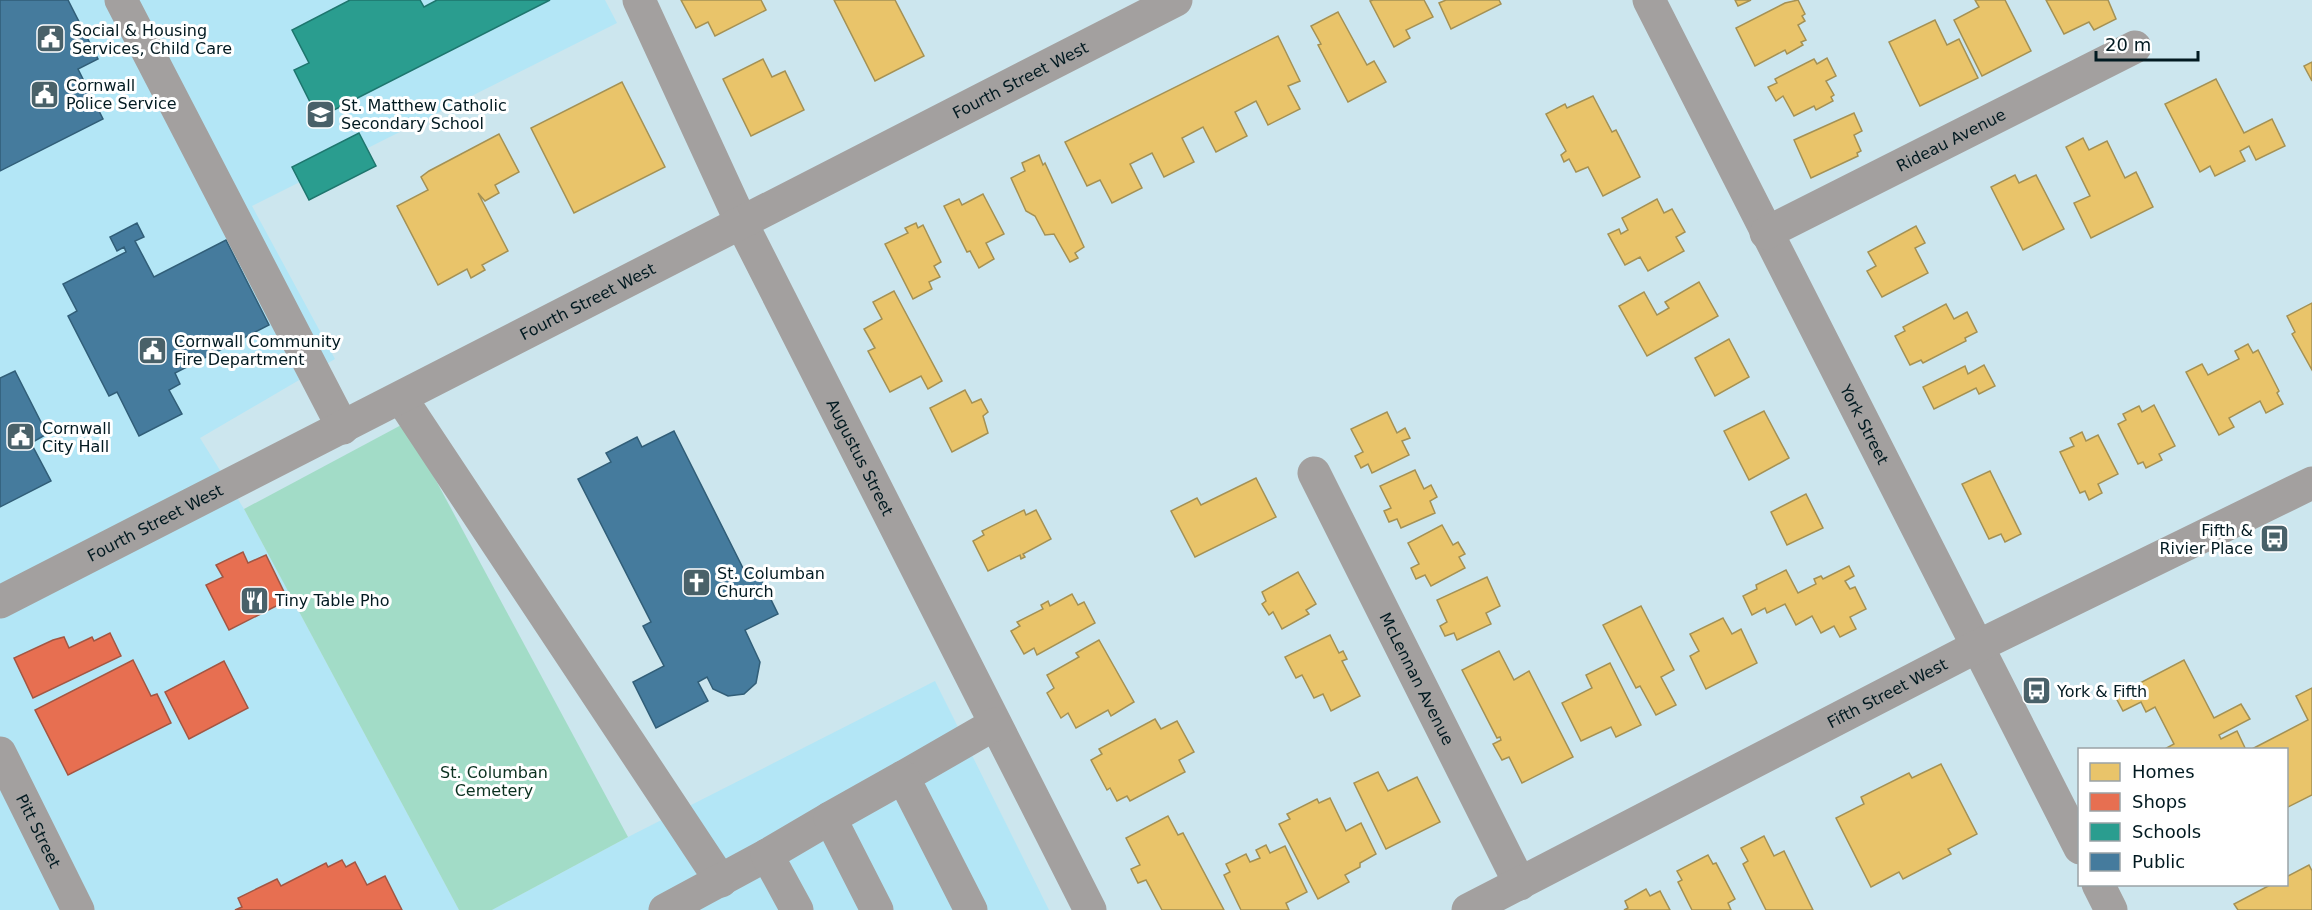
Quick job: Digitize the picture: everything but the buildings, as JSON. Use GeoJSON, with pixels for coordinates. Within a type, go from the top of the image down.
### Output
{"type":"FeatureCollection","features":[{"type":"Feature","properties":{"kind":"street"},"geometry":{"type":"LineString","coordinates":[[121,0],[343,428]]}},
{"type":"Feature","properties":{"kind":"street","name":"Augustus Street"},"geometry":{"type":"LineString","coordinates":[[639,0],[741,224],[1090,910]]}},
{"type":"Feature","properties":{"kind":"street","name":"York Street"},"geometry":{"type":"LineString","coordinates":[[1649,0],[2078,846]]}},
{"type":"Feature","properties":{"kind":"street","name":"Fourth Street West"},"geometry":{"type":"LineString","coordinates":[[0,602],[741,224],[1165,3]]}},
{"type":"Feature","properties":{"kind":"street","name":"Rideau Avenue"},"geometry":{"type":"LineString","coordinates":[[1766,233],[2135,47]]}},
{"type":"Feature","properties":{"kind":"street"},"geometry":{"type":"LineString","coordinates":[[401,398],[721,881]]}},
{"type":"Feature","properties":{"kind":"street","name":"McLennan Avenue"},"geometry":{"type":"LineString","coordinates":[[1314,473],[1520,884]]}},
{"type":"Feature","properties":{"kind":"street","name":"Fifth Street West"},"geometry":{"type":"LineString","coordinates":[[1472,909],[1978,646],[2312,483]]}},
{"type":"Feature","properties":{"kind":"street"},"geometry":{"type":"LineString","coordinates":[[665,910],[767,855],[994,724]]}},
{"type":"Feature","properties":{"kind":"street","name":"Pitt Street"},"geometry":{"type":"LineString","coordinates":[[0,753],[78,910]]}},
{"type":"Feature","properties":{"kind":"street"},"geometry":{"type":"LineString","coordinates":[[903,777],[971,910]]}},
{"type":"Feature","properties":{"kind":"street"},"geometry":{"type":"LineString","coordinates":[[830,818],[877,910]]}},
{"type":"Feature","properties":{"kind":"street"},"geometry":{"type":"LineString","coordinates":[[767,855],[797,910]]}},
{"type":"Feature","properties":{"kind":"street"},"geometry":{"type":"LineString","coordinates":[[2099,886],[2111,910]]}},
{"type":"Feature","properties":{"kind":"shaded area"},"geometry":{"type":"Polygon","coordinates":[[[0,0],[605,0],[617,23],[252,206],[335,359],[200,438],[244,509],[459,910],[0,910],[0,0]]]}},
{"type":"Feature","properties":{"kind":"shaded area"},"geometry":{"type":"Polygon","coordinates":[[[935,681],[1049,910],[492,910],[628,837],[935,681]]]}},
{"type":"Feature","properties":{"kind":"green space","name":"St. Columban Cemetery"},"geometry":{"type":"Polygon","coordinates":[[[405,423],[628,837],[492,910],[459,910],[244,509],[405,423]]]}},
{"type":"Feature","properties":{"kind":"place","name":"Social & Housing Services, Child Care"},"geometry":{"type":"Point","coordinates":[51,39]}},
{"type":"Feature","properties":{"kind":"place","name":"Cornwall Police Service"},"geometry":{"type":"Point","coordinates":[45,94]}},
{"type":"Feature","properties":{"kind":"place","name":"St. Matthew Catholic Secondary School"},"geometry":{"type":"Point","coordinates":[320,114]}},
{"type":"Feature","properties":{"kind":"place","name":"Cornwall Community Fire Department"},"geometry":{"type":"Point","coordinates":[153,350]}},
{"type":"Feature","properties":{"kind":"place","name":"Cornwall City Hall"},"geometry":{"type":"Point","coordinates":[21,437]}},
{"type":"Feature","properties":{"kind":"place","name":"Fifth & Rivier Place"},"geometry":{"type":"Point","coordinates":[2274,539]}},
{"type":"Feature","properties":{"kind":"place","name":"St. Columban Church"},"geometry":{"type":"Point","coordinates":[696,582]}},
{"type":"Feature","properties":{"kind":"place","name":"Tiny Table Pho"},"geometry":{"type":"Point","coordinates":[254,600]}},
{"type":"Feature","properties":{"kind":"place","name":"York & Fifth"},"geometry":{"type":"Point","coordinates":[2036,691]}}]}
